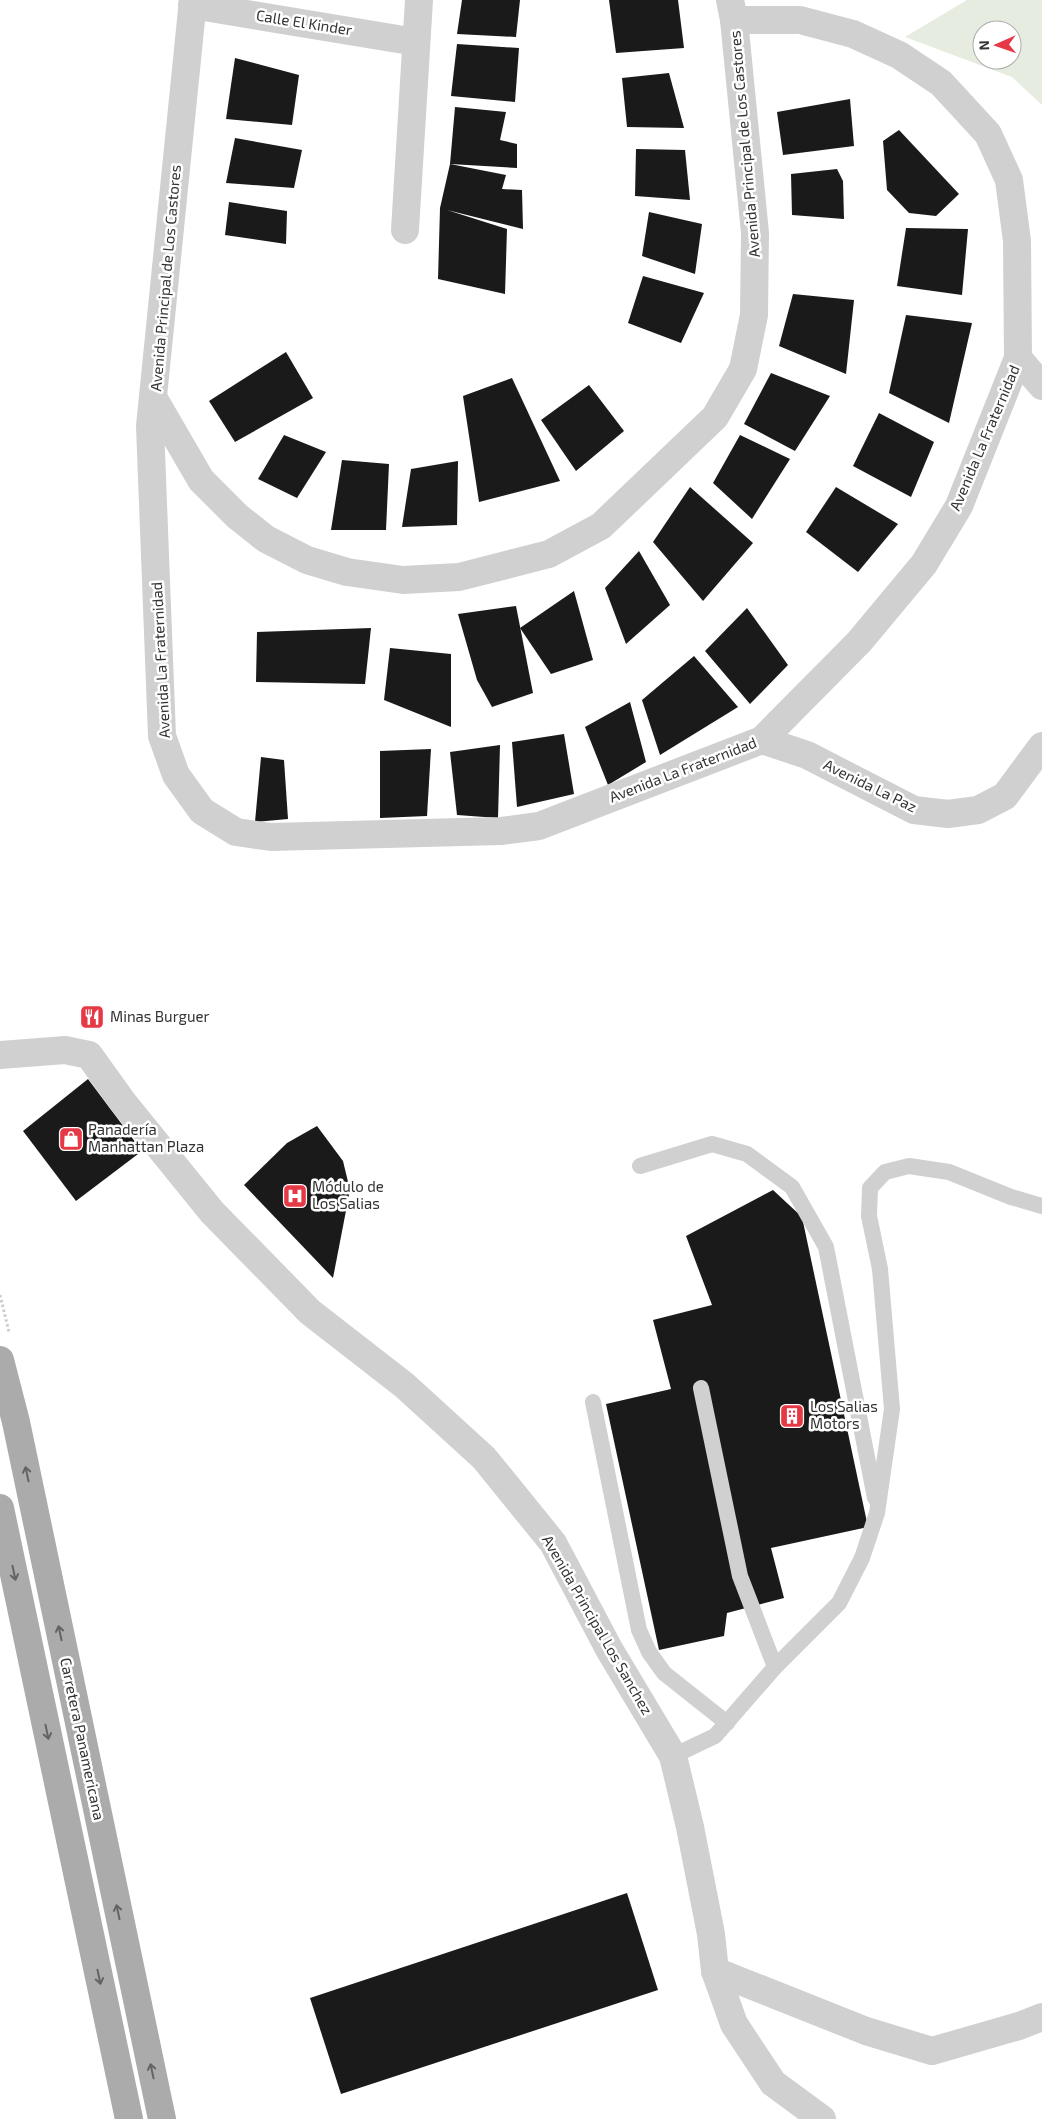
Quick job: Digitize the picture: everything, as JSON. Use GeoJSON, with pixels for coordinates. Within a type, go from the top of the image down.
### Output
{"type":"FeatureCollection","features":[{"type":"Feature","properties":{"kind":"main road","name":"Carretera Panamericana"},"geometry":{"type":"LineString","coordinates":[[0,1360],[16,1422],[162,2119]]}},
{"type":"Feature","properties":{"kind":"main road"},"geometry":{"type":"LineString","coordinates":[[0,1508],[129,2119]]}},
{"type":"Feature","properties":{"kind":"street"},"geometry":{"type":"LineString","coordinates":[[405,230],[419,0]]}},
{"type":"Feature","properties":{"kind":"street","name":"Calle El Kinder"},"geometry":{"type":"LineString","coordinates":[[192,2],[416,42]]}},
{"type":"Feature","properties":{"kind":"street","name":"Avenida Principal de Los Castores"},"geometry":{"type":"LineString","coordinates":[[192,2],[154,399],[201,480],[237,516],[266,539],[308,560],[347,572],[402,580],[459,577],[549,554],[601,526],[715,417],[744,368],[754,315],[755,233],[732,10]]}},
{"type":"Feature","properties":{"kind":"street","name":"Avenida La Fraternidad"},"geometry":{"type":"LineString","coordinates":[[154,399],[150,426],[162,736],[176,776],[202,812],[236,832],[271,837],[502,831],[539,826],[762,740],[859,642],[924,564],[959,506],[1018,358],[1017,241],[1009,180],[988,134],[941,83],[899,55],[853,34],[800,20],[732,10]]}},
{"type":"Feature","properties":{"kind":"street"},"geometry":{"type":"LineString","coordinates":[[1018,358],[1042,386]]}},
{"type":"Feature","properties":{"kind":"street","name":"Avenida La Paz"},"geometry":{"type":"LineString","coordinates":[[762,740],[806,755],[914,810],[948,814],[978,810],[1005,796],[1042,746]]}},
{"type":"Feature","properties":{"kind":"street","name":"Avenida Principal Los Sanchez"},"geometry":{"type":"LineString","coordinates":[[0,1055],[65,1050],[89,1055],[122,1100],[212,1212],[310,1312],[404,1385],[484,1458],[553,1543],[609,1648],[674,1756],[711,1934],[715,1971],[734,2024],[773,2083],[822,2119]]}},
{"type":"Feature","properties":{"kind":"street"},"geometry":{"type":"LineString","coordinates":[[715,1971],[866,2031],[932,2051],[1019,2026],[1042,2017]]}},
{"type":"Feature","properties":{"kind":"lane"},"geometry":{"type":"LineString","coordinates":[[640,1166],[712,1144],[747,1154],[792,1187],[826,1247],[877,1513]]}},
{"type":"Feature","properties":{"kind":"lane"},"geometry":{"type":"LineString","coordinates":[[674,1756],[716,1736],[775,1667],[839,1603],[862,1558],[877,1513],[892,1409],[880,1269],[868,1216],[870,1188],[885,1172],[910,1166],[949,1172],[1011,1197],[1042,1206]]}},
{"type":"Feature","properties":{"kind":"lane"},"geometry":{"type":"LineString","coordinates":[[701,1388],[740,1576],[775,1667]]}},
{"type":"Feature","properties":{"kind":"lane"},"geometry":{"type":"LineString","coordinates":[[593,1402],[639,1630],[649,1652],[664,1673],[727,1723]]}},
{"type":"Feature","properties":{"kind":"shaded area"},"geometry":{"type":"Polygon","coordinates":[[[967,0],[1042,0],[1042,105],[1012,77],[993,70],[1022,70],[1022,20],[972,20],[972,62],[905,37],[967,0]]]}},
{"type":"Feature","properties":{"kind":"building"},"geometry":{"type":"Polygon","coordinates":[[[462,0],[520,0],[516,37],[457,34],[462,0]]]}},
{"type":"Feature","properties":{"kind":"building"},"geometry":{"type":"Polygon","coordinates":[[[609,0],[678,0],[684,48],[616,53],[609,0]]]}},
{"type":"Feature","properties":{"kind":"building"},"geometry":{"type":"Polygon","coordinates":[[[457,44],[519,48],[515,102],[451,96],[457,44]]]}},
{"type":"Feature","properties":{"kind":"building"},"geometry":{"type":"Polygon","coordinates":[[[235,58],[299,75],[292,125],[226,119],[235,58]]]}},
{"type":"Feature","properties":{"kind":"building"},"geometry":{"type":"Polygon","coordinates":[[[669,73],[684,128],[627,127],[622,78],[669,73]]]}},
{"type":"Feature","properties":{"kind":"building"},"geometry":{"type":"Polygon","coordinates":[[[850,99],[854,146],[783,155],[777,112],[850,99]]]}},
{"type":"Feature","properties":{"kind":"building"},"geometry":{"type":"Polygon","coordinates":[[[455,107],[506,112],[500,140],[517,144],[517,168],[450,164],[455,107]]]}},
{"type":"Feature","properties":{"kind":"building"},"geometry":{"type":"Polygon","coordinates":[[[899,130],[959,194],[936,216],[909,213],[887,190],[883,141],[899,130]]]}},
{"type":"Feature","properties":{"kind":"building"},"geometry":{"type":"Polygon","coordinates":[[[235,138],[302,150],[294,188],[226,183],[235,138]]]}},
{"type":"Feature","properties":{"kind":"building"},"geometry":{"type":"Polygon","coordinates":[[[636,149],[685,150],[690,200],[635,196],[636,149]]]}},
{"type":"Feature","properties":{"kind":"building"},"geometry":{"type":"Polygon","coordinates":[[[450,164],[506,175],[502,189],[522,190],[523,229],[447,210],[507,229],[505,294],[438,279],[440,208],[450,164]]]}},
{"type":"Feature","properties":{"kind":"building"},"geometry":{"type":"Polygon","coordinates":[[[837,169],[843,181],[844,219],[792,215],[791,174],[837,169]]]}},
{"type":"Feature","properties":{"kind":"building"},"geometry":{"type":"Polygon","coordinates":[[[229,202],[287,211],[286,244],[225,235],[229,202]]]}},
{"type":"Feature","properties":{"kind":"building"},"geometry":{"type":"Polygon","coordinates":[[[649,212],[702,224],[695,274],[642,256],[649,212]]]}},
{"type":"Feature","properties":{"kind":"building"},"geometry":{"type":"Polygon","coordinates":[[[906,228],[968,229],[962,295],[897,286],[906,228]]]}},
{"type":"Feature","properties":{"kind":"building"},"geometry":{"type":"Polygon","coordinates":[[[643,276],[704,293],[681,343],[628,323],[643,276]]]}},
{"type":"Feature","properties":{"kind":"building"},"geometry":{"type":"Polygon","coordinates":[[[793,294],[854,300],[846,374],[779,346],[793,294]]]}},
{"type":"Feature","properties":{"kind":"building"},"geometry":{"type":"Polygon","coordinates":[[[906,315],[972,323],[949,423],[889,393],[906,315]]]}},
{"type":"Feature","properties":{"kind":"building"},"geometry":{"type":"Polygon","coordinates":[[[286,352],[313,398],[235,442],[209,401],[286,352]]]}},
{"type":"Feature","properties":{"kind":"building"},"geometry":{"type":"Polygon","coordinates":[[[771,373],[830,396],[795,451],[744,424],[771,373]]]}},
{"type":"Feature","properties":{"kind":"building"},"geometry":{"type":"Polygon","coordinates":[[[512,378],[560,481],[479,502],[463,396],[512,378]]]}},
{"type":"Feature","properties":{"kind":"building"},"geometry":{"type":"Polygon","coordinates":[[[589,385],[624,431],[576,471],[541,420],[589,385]]]}},
{"type":"Feature","properties":{"kind":"building"},"geometry":{"type":"Polygon","coordinates":[[[879,413],[934,442],[911,497],[853,466],[879,413]]]}},
{"type":"Feature","properties":{"kind":"building"},"geometry":{"type":"Polygon","coordinates":[[[284,435],[326,452],[297,498],[258,479],[284,435]]]}},
{"type":"Feature","properties":{"kind":"building"},"geometry":{"type":"Polygon","coordinates":[[[740,435],[790,459],[752,519],[713,483],[740,435]]]}},
{"type":"Feature","properties":{"kind":"building"},"geometry":{"type":"Polygon","coordinates":[[[342,460],[389,464],[386,530],[331,530],[342,460]]]}},
{"type":"Feature","properties":{"kind":"building"},"geometry":{"type":"Polygon","coordinates":[[[458,461],[457,525],[402,527],[411,469],[458,461]]]}},
{"type":"Feature","properties":{"kind":"building"},"geometry":{"type":"Polygon","coordinates":[[[690,487],[753,543],[703,601],[653,542],[690,487]]]}},
{"type":"Feature","properties":{"kind":"building"},"geometry":{"type":"Polygon","coordinates":[[[836,487],[898,524],[858,572],[806,532],[836,487]]]}},
{"type":"Feature","properties":{"kind":"building"},"geometry":{"type":"Polygon","coordinates":[[[639,551],[670,605],[626,644],[605,588],[639,551]]]}},
{"type":"Feature","properties":{"kind":"building"},"geometry":{"type":"Polygon","coordinates":[[[574,591],[593,660],[551,674],[520,628],[574,591]]]}},
{"type":"Feature","properties":{"kind":"building"},"geometry":{"type":"Polygon","coordinates":[[[516,606],[533,693],[492,707],[477,680],[458,614],[516,606]]]}},
{"type":"Feature","properties":{"kind":"building"},"geometry":{"type":"Polygon","coordinates":[[[747,608],[788,665],[750,704],[705,651],[747,608]]]}},
{"type":"Feature","properties":{"kind":"building"},"geometry":{"type":"Polygon","coordinates":[[[371,628],[365,684],[256,682],[257,632],[371,628]]]}},
{"type":"Feature","properties":{"kind":"building"},"geometry":{"type":"Polygon","coordinates":[[[390,648],[451,654],[451,727],[384,700],[390,648]]]}},
{"type":"Feature","properties":{"kind":"building"},"geometry":{"type":"Polygon","coordinates":[[[694,656],[738,707],[660,755],[642,700],[694,656]]]}},
{"type":"Feature","properties":{"kind":"building"},"geometry":{"type":"Polygon","coordinates":[[[630,702],[646,762],[608,785],[585,727],[630,702]]]}},
{"type":"Feature","properties":{"kind":"building"},"geometry":{"type":"Polygon","coordinates":[[[564,734],[574,794],[517,807],[512,742],[564,734]]]}},
{"type":"Feature","properties":{"kind":"building"},"geometry":{"type":"Polygon","coordinates":[[[500,745],[498,818],[457,815],[450,752],[500,745]]]}},
{"type":"Feature","properties":{"kind":"building"},"geometry":{"type":"Polygon","coordinates":[[[431,749],[427,816],[380,818],[380,751],[431,749]]]}},
{"type":"Feature","properties":{"kind":"building"},"geometry":{"type":"Polygon","coordinates":[[[261,757],[284,760],[288,819],[255,822],[261,757]]]}},
{"type":"Feature","properties":{"kind":"building"},"geometry":{"type":"Polygon","coordinates":[[[88,1079],[142,1151],[76,1201],[23,1131],[88,1079]]]}},
{"type":"Feature","properties":{"kind":"building"},"geometry":{"type":"Polygon","coordinates":[[[317,1126],[343,1161],[350,1190],[333,1278],[244,1185],[287,1143],[317,1126]]]}},
{"type":"Feature","properties":{"kind":"building"},"geometry":{"type":"Polygon","coordinates":[[[773,1190],[802,1217],[868,1527],[771,1548],[784,1598],[727,1613],[724,1636],[659,1650],[606,1404],[671,1389],[653,1320],[712,1305],[686,1236],[773,1190]]]}},
{"type":"Feature","properties":{"kind":"building"},"geometry":{"type":"Polygon","coordinates":[[[627,1893],[658,1990],[341,2094],[310,1998],[627,1893]]]}},
{"type":"Feature","properties":{"kind":"place","name":"Minas Burguer"},"geometry":{"type":"Point","coordinates":[92,1017]}},
{"type":"Feature","properties":{"kind":"place","name":"Panadería Manhattan Plaza"},"geometry":{"type":"Point","coordinates":[71,1139]}},
{"type":"Feature","properties":{"kind":"place","name":"Módulo de Los Salias"},"geometry":{"type":"Point","coordinates":[295,1196]}},
{"type":"Feature","properties":{"kind":"place","name":"Los Salias Motors"},"geometry":{"type":"Point","coordinates":[792,1416]}}]}
